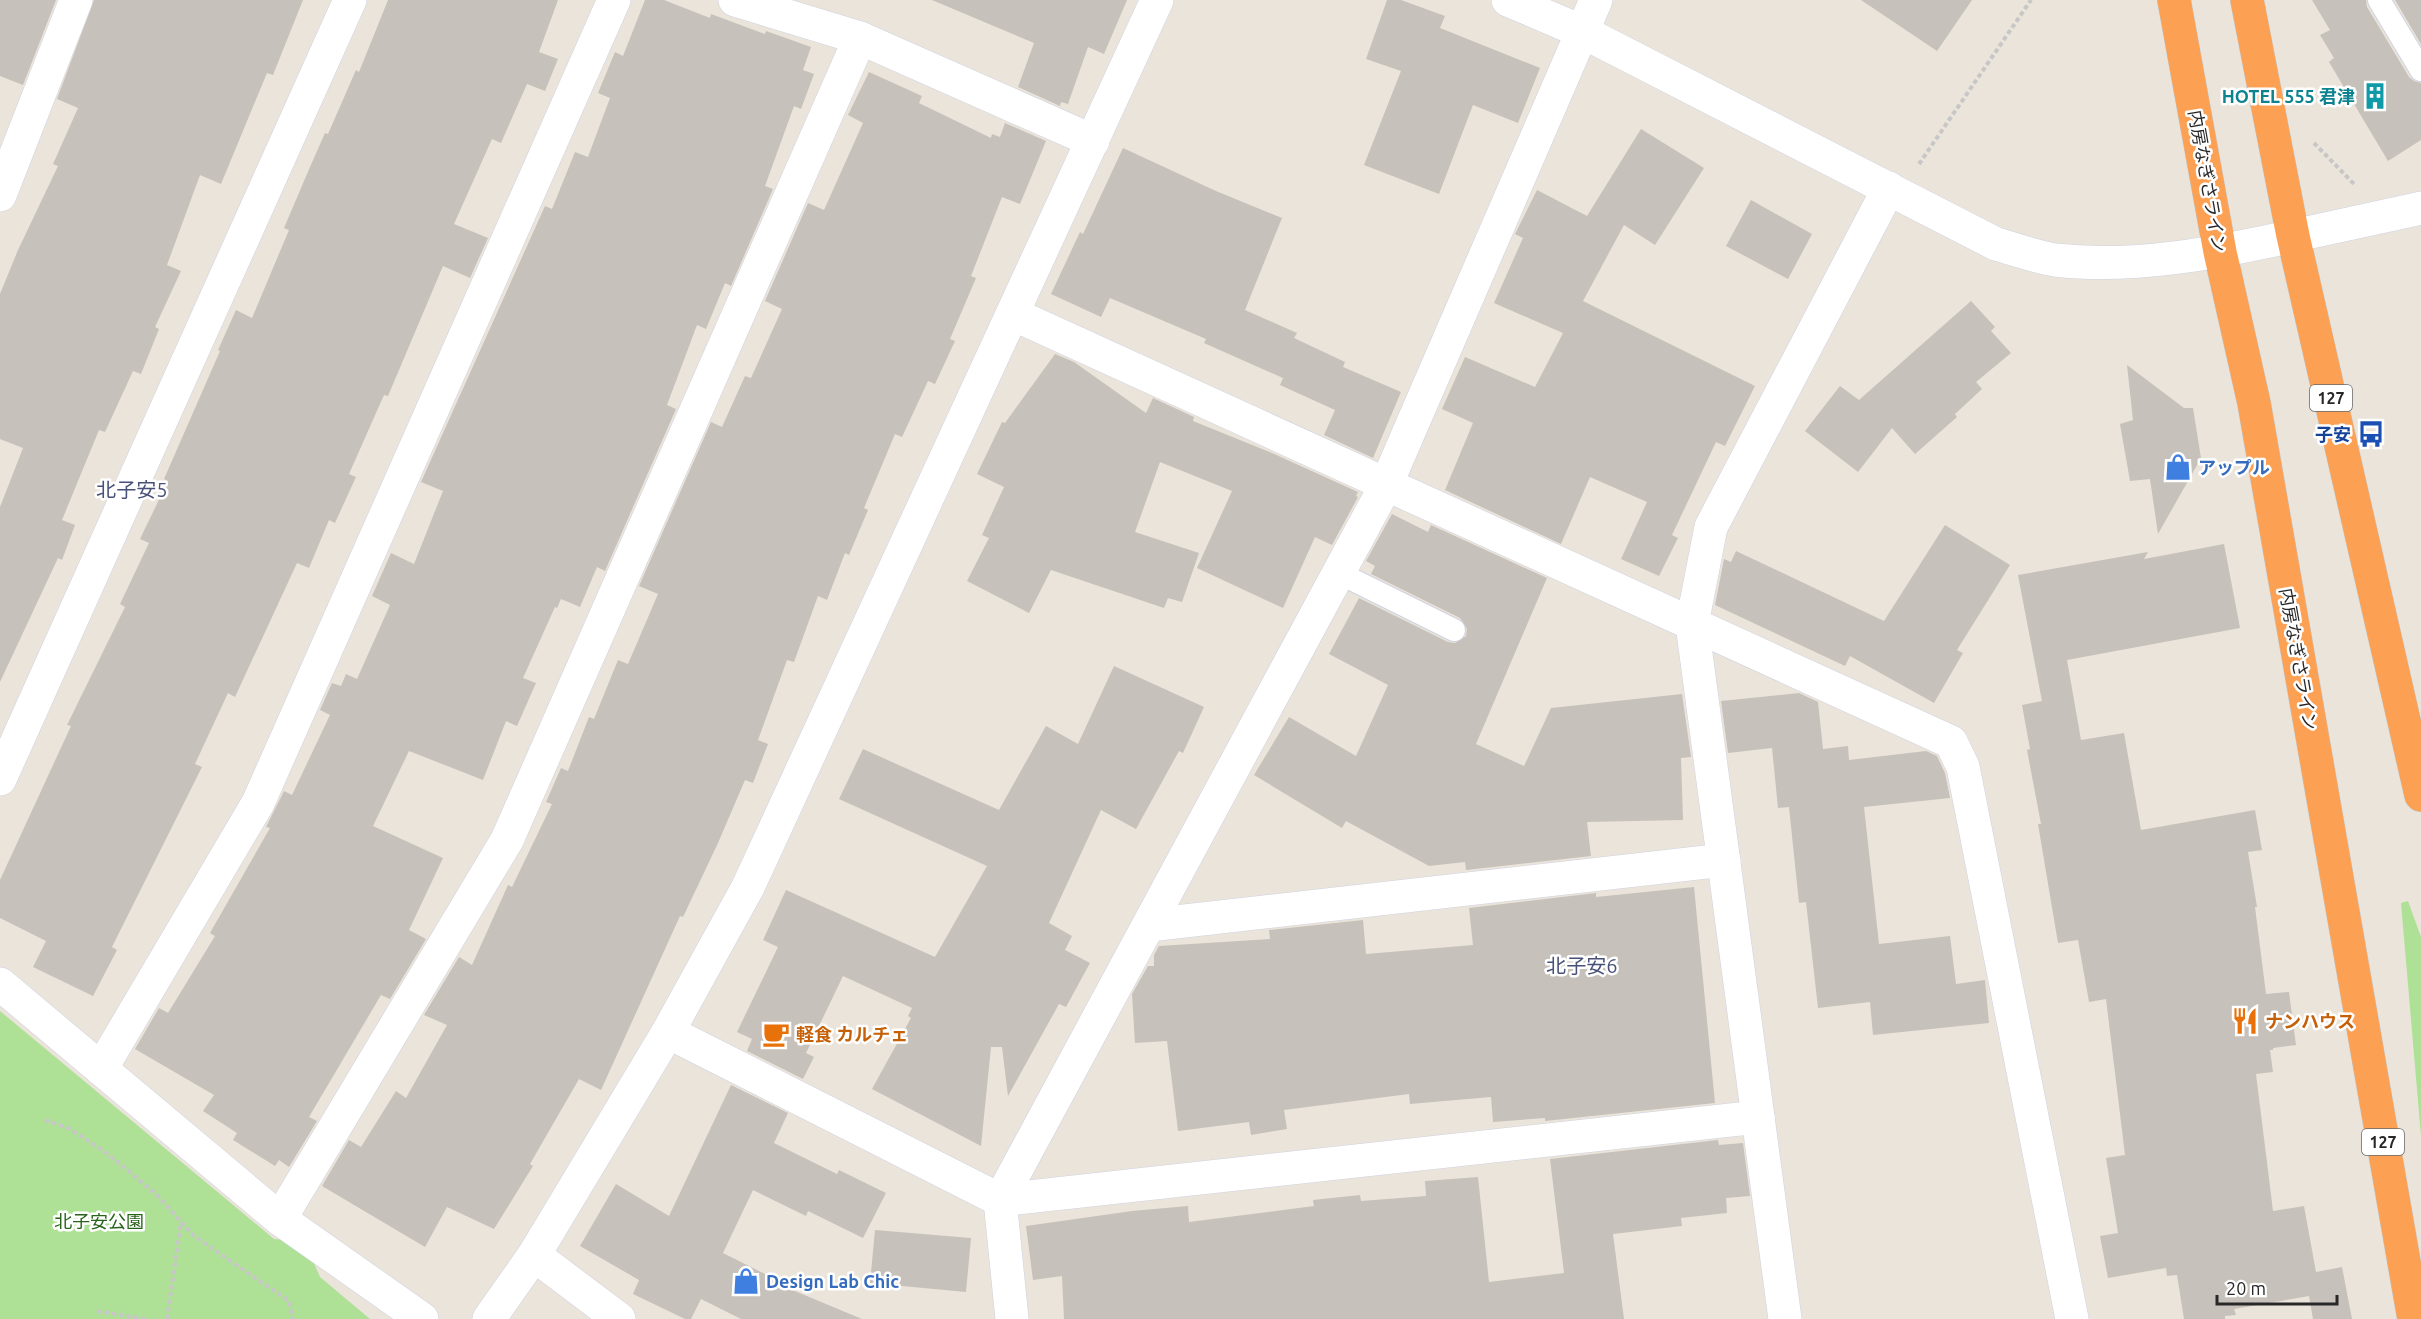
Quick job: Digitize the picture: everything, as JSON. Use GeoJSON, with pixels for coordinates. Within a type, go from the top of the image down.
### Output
{"type":"FeatureCollection","features":[{"type":"Feature","properties":{"kind":"highway","name":"内房なぎさライン"},"geometry":{"type":"LineString","coordinates":[[2174,0],[2220,252],[2254,403],[2414,1319]]}},
{"type":"Feature","properties":{"kind":"highway","name":"127"},"geometry":{"type":"LineString","coordinates":[[2247,0],[2293,236],[2421,795]]}},
{"type":"Feature","properties":{"kind":"street"},"geometry":{"type":"LineString","coordinates":[[0,195],[76,0]]}},
{"type":"Feature","properties":{"kind":"street"},"geometry":{"type":"LineString","coordinates":[[0,779],[350,0]]}},
{"type":"Feature","properties":{"kind":"street"},"geometry":{"type":"LineString","coordinates":[[100,1069],[258,803],[614,0]]}},
{"type":"Feature","properties":{"kind":"street"},"geometry":{"type":"LineString","coordinates":[[735,0],[860,38],[1093,141]]}},
{"type":"Feature","properties":{"kind":"street"},"geometry":{"type":"LineString","coordinates":[[489,1319],[534,1255],[668,1032],[748,887],[1157,0]]}},
{"type":"Feature","properties":{"kind":"street"},"geometry":{"type":"LineString","coordinates":[[1508,0],[1583,32],[1901,180],[1996,244],[2053,260],[2106,263],[2220,252],[2421,208]]}},
{"type":"Feature","properties":{"kind":"street"},"geometry":{"type":"LineString","coordinates":[[1012,1319],[999,1200],[1386,485],[1596,0]]}},
{"type":"Feature","properties":{"kind":"street"},"geometry":{"type":"LineString","coordinates":[[280,1219],[507,840],[860,38]]}},
{"type":"Feature","properties":{"kind":"street"},"geometry":{"type":"LineString","coordinates":[[1785,1319],[1692,624],[1711,527],[1901,180]]}},
{"type":"Feature","properties":{"kind":"street"},"geometry":{"type":"LineString","coordinates":[[1013,314],[1951,742],[1963,766],[2072,1319]]}},
{"type":"Feature","properties":{"kind":"street"},"geometry":{"type":"LineString","coordinates":[[1149,925],[1724,860]]}},
{"type":"Feature","properties":{"kind":"street"},"geometry":{"type":"LineString","coordinates":[[0,984],[280,1219],[422,1319]]}},
{"type":"Feature","properties":{"kind":"street"},"geometry":{"type":"LineString","coordinates":[[668,1032],[999,1200],[1758,1117]]}},
{"type":"Feature","properties":{"kind":"street"},"geometry":{"type":"LineString","coordinates":[[534,1255],[619,1319]]}},
{"type":"Feature","properties":{"kind":"lane"},"geometry":{"type":"LineString","coordinates":[[2379,0],[2421,70]]}},
{"type":"Feature","properties":{"kind":"lane"},"geometry":{"type":"LineString","coordinates":[[1339,573],[1454,630]]}},
{"type":"Feature","properties":{"kind":"path"},"geometry":{"type":"LineString","coordinates":[[1901,180],[2031,0]]}},
{"type":"Feature","properties":{"kind":"path"},"geometry":{"type":"LineString","coordinates":[[2311,140],[2355,184],[2365,185]]}},
{"type":"Feature","properties":{"kind":"path"},"geometry":{"type":"LineString","coordinates":[[45,1120],[68,1128],[104,1151],[140,1179],[194,1236],[290,1301],[293,1319]]}},
{"type":"Feature","properties":{"kind":"path"},"geometry":{"type":"LineString","coordinates":[[167,1319],[181,1222]]}},
{"type":"Feature","properties":{"kind":"path"},"geometry":{"type":"LineString","coordinates":[[97,1311],[145,1319]]}},
{"type":"Feature","properties":{"kind":"green space"},"geometry":{"type":"Polygon","coordinates":[[[2408,901],[2421,937],[2421,1136],[2401,903],[2408,901]]]}},
{"type":"Feature","properties":{"kind":"green space","name":"北子安公園"},"geometry":{"type":"Polygon","coordinates":[[[0,1011],[274,1239],[284,1240],[308,1250],[320,1277],[370,1319],[0,1319],[0,1011]]]}},
{"type":"Feature","properties":{"kind":"building"},"geometry":{"type":"Polygon","coordinates":[[[0,0],[56,0],[23,85],[0,76],[0,0]]]}},
{"type":"Feature","properties":{"kind":"building"},"geometry":{"type":"Polygon","coordinates":[[[94,0],[303,0],[273,75],[267,73],[221,184],[200,175],[167,265],[181,271],[155,327],[159,329],[141,374],[133,371],[105,432],[99,430],[62,520],[75,525],[62,560],[58,558],[0,682],[0,507],[23,448],[0,439],[0,294],[58,166],[53,164],[78,108],[57,99],[94,0]]]}},
{"type":"Feature","properties":{"kind":"building"},"geometry":{"type":"Polygon","coordinates":[[[388,0],[558,0],[539,52],[558,59],[545,91],[527,84],[501,143],[492,139],[454,224],[488,238],[470,278],[443,266],[388,396],[384,395],[349,474],[356,477],[335,523],[329,520],[309,568],[297,563],[235,697],[228,693],[195,764],[202,767],[112,947],[117,950],[93,996],[33,967],[46,941],[0,918],[0,880],[71,726],[67,725],[125,607],[120,604],[149,543],[140,539],[168,481],[164,479],[220,351],[218,350],[236,310],[252,318],[289,230],[284,228],[310,167],[325,133],[328,134],[356,70],[359,72],[388,0]]]}},
{"type":"Feature","properties":{"kind":"building"},"geometry":{"type":"Polygon","coordinates":[[[645,0],[664,0],[710,18],[711,14],[765,34],[766,31],[811,47],[803,70],[814,74],[801,109],[794,106],[765,186],[773,189],[731,286],[725,283],[706,329],[697,325],[667,405],[676,409],[605,571],[597,567],[580,607],[561,599],[557,608],[555,607],[523,678],[536,683],[517,726],[506,721],[483,780],[409,751],[373,826],[443,858],[409,930],[426,939],[390,999],[381,995],[309,1117],[317,1121],[289,1167],[279,1160],[275,1166],[233,1140],[237,1133],[203,1111],[214,1095],[135,1049],[159,1008],[168,1013],[215,936],[210,933],[270,828],[266,827],[284,791],[292,795],[330,715],[320,710],[332,683],[341,686],[346,674],[357,679],[390,605],[372,596],[391,553],[414,564],[443,491],[421,482],[545,206],[552,209],[575,152],[588,157],[610,98],[598,93],[615,52],[623,56],[645,0]]]}},
{"type":"Feature","properties":{"kind":"building"},"geometry":{"type":"Polygon","coordinates":[[[932,0],[1127,0],[1104,54],[1088,47],[1068,104],[1061,102],[1060,106],[1018,87],[1034,43],[932,0]]]}},
{"type":"Feature","properties":{"kind":"building"},"geometry":{"type":"Polygon","coordinates":[[[1387,0],[1401,0],[1445,16],[1440,28],[1540,68],[1518,123],[1473,105],[1439,194],[1364,165],[1401,71],[1366,59],[1387,0]]]}},
{"type":"Feature","properties":{"kind":"building"},"geometry":{"type":"Polygon","coordinates":[[[1861,0],[1972,0],[1937,51],[1861,0]]]}},
{"type":"Feature","properties":{"kind":"building","name":"HOTEL 555 君津"},"geometry":{"type":"Polygon","coordinates":[[[2312,0],[2366,0],[2367,7],[2409,77],[2421,83],[2421,140],[2388,161],[2329,62],[2334,58],[2320,35],[2330,30],[2312,0]]]}},
{"type":"Feature","properties":{"kind":"building"},"geometry":{"type":"Polygon","coordinates":[[[2395,0],[2421,0],[2421,44],[2395,0]]]}},
{"type":"Feature","properties":{"kind":"building"},"geometry":{"type":"Polygon","coordinates":[[[869,72],[922,96],[919,103],[991,138],[992,134],[1000,137],[1005,123],[1046,141],[1020,204],[1002,197],[971,276],[976,278],[950,339],[955,341],[935,384],[928,381],[902,437],[895,434],[864,508],[868,510],[849,555],[845,553],[827,600],[818,596],[794,662],[787,660],[758,740],[768,744],[753,783],[745,780],[718,843],[683,917],[680,916],[601,1090],[579,1079],[530,1164],[533,1166],[494,1229],[447,1207],[425,1247],[322,1186],[349,1140],[361,1147],[396,1091],[406,1098],[447,1025],[424,1015],[459,957],[472,965],[508,885],[512,887],[552,804],[546,802],[561,768],[568,771],[589,717],[594,719],[618,660],[628,664],[658,594],[639,586],[711,422],[722,427],[745,376],[751,378],[782,309],[765,301],[808,203],[824,210],[863,123],[848,115],[869,72]]]}},
{"type":"Feature","properties":{"kind":"building"},"geometry":{"type":"Polygon","coordinates":[[[1641,129],[1704,168],[1655,245],[1624,225],[1583,301],[1755,386],[1725,446],[1716,442],[1672,535],[1678,538],[1659,576],[1621,559],[1647,502],[1590,477],[1561,544],[1445,490],[1473,423],[1442,409],[1465,357],[1535,387],[1563,333],[1494,303],[1523,238],[1515,234],[1537,190],[1587,216],[1641,129]]]}},
{"type":"Feature","properties":{"kind":"building"},"geometry":{"type":"Polygon","coordinates":[[[1123,148],[1216,191],[1282,218],[1245,310],[1297,333],[1294,338],[1345,362],[1343,367],[1401,392],[1373,458],[1324,435],[1335,410],[1280,385],[1283,378],[1204,343],[1206,339],[1110,298],[1101,317],[1051,294],[1080,232],[1083,234],[1123,148]]]}},
{"type":"Feature","properties":{"kind":"building"},"geometry":{"type":"Polygon","coordinates":[[[1751,200],[1812,234],[1788,279],[1726,246],[1751,200]]]}},
{"type":"Feature","properties":{"kind":"building"},"geometry":{"type":"Polygon","coordinates":[[[1971,301],[1995,327],[1991,331],[2011,353],[1976,382],[1982,389],[1955,414],[1957,417],[1915,454],[1892,428],[1858,472],[1805,431],[1840,386],[1859,400],[1971,301]]]}},
{"type":"Feature","properties":{"kind":"building"},"geometry":{"type":"Polygon","coordinates":[[[1055,354],[1074,362],[1146,413],[1153,398],[1194,417],[1193,421],[1272,453],[1358,492],[1356,496],[1358,497],[1332,545],[1315,537],[1283,608],[1197,568],[1232,491],[1160,462],[1135,532],[1199,553],[1182,602],[1168,598],[1164,608],[1051,570],[1029,613],[967,581],[989,538],[982,535],[1004,487],[977,474],[1002,422],[1005,423],[1055,354]]]}},
{"type":"Feature","properties":{"kind":"building"},"geometry":{"type":"Polygon","coordinates":[[[2127,365],[2184,408],[2193,408],[2201,458],[2158,534],[2150,479],[2130,481],[2120,424],[2133,420],[2127,365]]]}},
{"type":"Feature","properties":{"kind":"building"},"geometry":{"type":"Polygon","coordinates":[[[1392,514],[1428,532],[1431,525],[1547,578],[1476,744],[1524,766],[1551,708],[1682,694],[1691,757],[1681,758],[1683,820],[1587,822],[1591,856],[1466,870],[1465,862],[1429,866],[1346,821],[1342,828],[1254,775],[1289,717],[1356,756],[1388,685],[1329,654],[1359,598],[1448,642],[1455,643],[1466,636],[1467,629],[1460,618],[1371,574],[1375,566],[1366,561],[1392,514]]]}},
{"type":"Feature","properties":{"kind":"building"},"geometry":{"type":"Polygon","coordinates":[[[1945,525],[2010,565],[1957,650],[1963,653],[1934,703],[1850,656],[1845,666],[1715,605],[1724,559],[1731,562],[1736,551],[1884,621],[1945,525]]]}},
{"type":"Feature","properties":{"kind":"building"},"geometry":{"type":"Polygon","coordinates":[[[2224,544],[2240,628],[2067,660],[2081,740],[2124,733],[2141,830],[2255,810],[2262,850],[2248,852],[2257,907],[2255,907],[2266,994],[2289,992],[2296,1045],[2270,1050],[2273,1072],[2256,1074],[2273,1211],[2304,1206],[2316,1272],[2342,1267],[2352,1319],[2313,1319],[2309,1296],[2234,1309],[2236,1315],[2225,1316],[2225,1319],[2184,1319],[2177,1275],[2167,1276],[2166,1268],[2108,1278],[2100,1236],[2118,1233],[2106,1158],[2125,1155],[2106,999],[2089,1002],[2078,940],[2058,943],[2038,824],[2041,824],[2027,750],[2030,749],[2022,705],[2042,701],[2018,575],[2148,552],[2144,559],[2224,544]]]}},
{"type":"Feature","properties":{"kind":"building"},"geometry":{"type":"Polygon","coordinates":[[[1114,666],[1204,707],[1183,753],[1179,751],[1136,829],[1101,810],[1049,923],[1072,936],[1065,950],[1090,963],[1066,1007],[1059,1004],[1008,1096],[1002,1047],[991,1047],[981,1146],[872,1089],[911,1018],[908,1016],[912,1008],[843,976],[806,1053],[814,1057],[803,1079],[747,1051],[752,1039],[737,1032],[778,947],[763,940],[786,890],[935,957],[987,866],[839,799],[863,749],[999,810],[1046,726],[1078,744],[1114,666]]]}},
{"type":"Feature","properties":{"kind":"building"},"geometry":{"type":"Polygon","coordinates":[[[1799,693],[1818,702],[1823,749],[1848,746],[1849,760],[1926,751],[1937,756],[1945,773],[1950,798],[1864,807],[1879,944],[1950,936],[1956,984],[1985,980],[1989,1023],[1873,1035],[1870,1002],[1818,1008],[1806,902],[1799,903],[1789,807],[1778,808],[1772,748],[1728,753],[1721,701],[1799,693]]]}},
{"type":"Feature","properties":{"kind":"building"},"geometry":{"type":"Polygon","coordinates":[[[1694,887],[1715,1103],[1545,1121],[1545,1118],[1493,1122],[1491,1097],[1410,1104],[1409,1094],[1284,1110],[1287,1129],[1251,1135],[1249,1122],[1178,1131],[1167,1041],[1135,1043],[1132,994],[1148,966],[1154,966],[1154,955],[1159,946],[1270,939],[1269,930],[1363,920],[1366,954],[1473,945],[1469,908],[1596,893],[1596,897],[1694,887]]]}},
{"type":"Feature","properties":{"kind":"building"},"geometry":{"type":"Polygon","coordinates":[[[731,1085],[788,1113],[774,1143],[837,1174],[839,1170],[886,1193],[863,1238],[808,1211],[806,1216],[753,1190],[723,1253],[779,1281],[778,1284],[862,1319],[741,1319],[701,1299],[691,1319],[685,1319],[633,1294],[639,1280],[580,1246],[616,1184],[669,1216],[731,1085]]]}},
{"type":"Feature","properties":{"kind":"building"},"geometry":{"type":"Polygon","coordinates":[[[1718,1140],[1719,1145],[1743,1143],[1750,1196],[1726,1198],[1727,1213],[1681,1218],[1682,1226],[1613,1234],[1624,1319],[1064,1319],[1062,1276],[1033,1280],[1026,1226],[1132,1211],[1188,1206],[1189,1222],[1314,1206],[1313,1200],[1360,1195],[1361,1201],[1426,1196],[1425,1181],[1478,1177],[1489,1282],[1564,1273],[1550,1159],[1718,1140]]]}},
{"type":"Feature","properties":{"kind":"building"},"geometry":{"type":"Polygon","coordinates":[[[875,1230],[971,1238],[966,1292],[870,1283],[875,1230]]]}},
{"type":"Feature","properties":{"kind":"place","name":"HOTEL 555 君津"},"geometry":{"type":"Point","coordinates":[2375,96]}},
{"type":"Feature","properties":{"kind":"place","name":"子安"},"geometry":{"type":"Point","coordinates":[2371,434]}},
{"type":"Feature","properties":{"kind":"place","name":"アップル"},"geometry":{"type":"Point","coordinates":[2178,467]}},
{"type":"Feature","properties":{"kind":"place","name":"ナンハウス"},"geometry":{"type":"Point","coordinates":[2245,1021]}},
{"type":"Feature","properties":{"kind":"place","name":"軽食 カルチェ"},"geometry":{"type":"Point","coordinates":[776,1034]}},
{"type":"Feature","properties":{"kind":"place","name":"Design Lab Chic"},"geometry":{"type":"Point","coordinates":[746,1281]}},
{"type":"Feature","properties":{"kind":"district","name":"北子安5"},"geometry":{"type":"Point","coordinates":[132,489]}},
{"type":"Feature","properties":{"kind":"district","name":"北子安6"},"geometry":{"type":"Point","coordinates":[1582,965]}}]}
